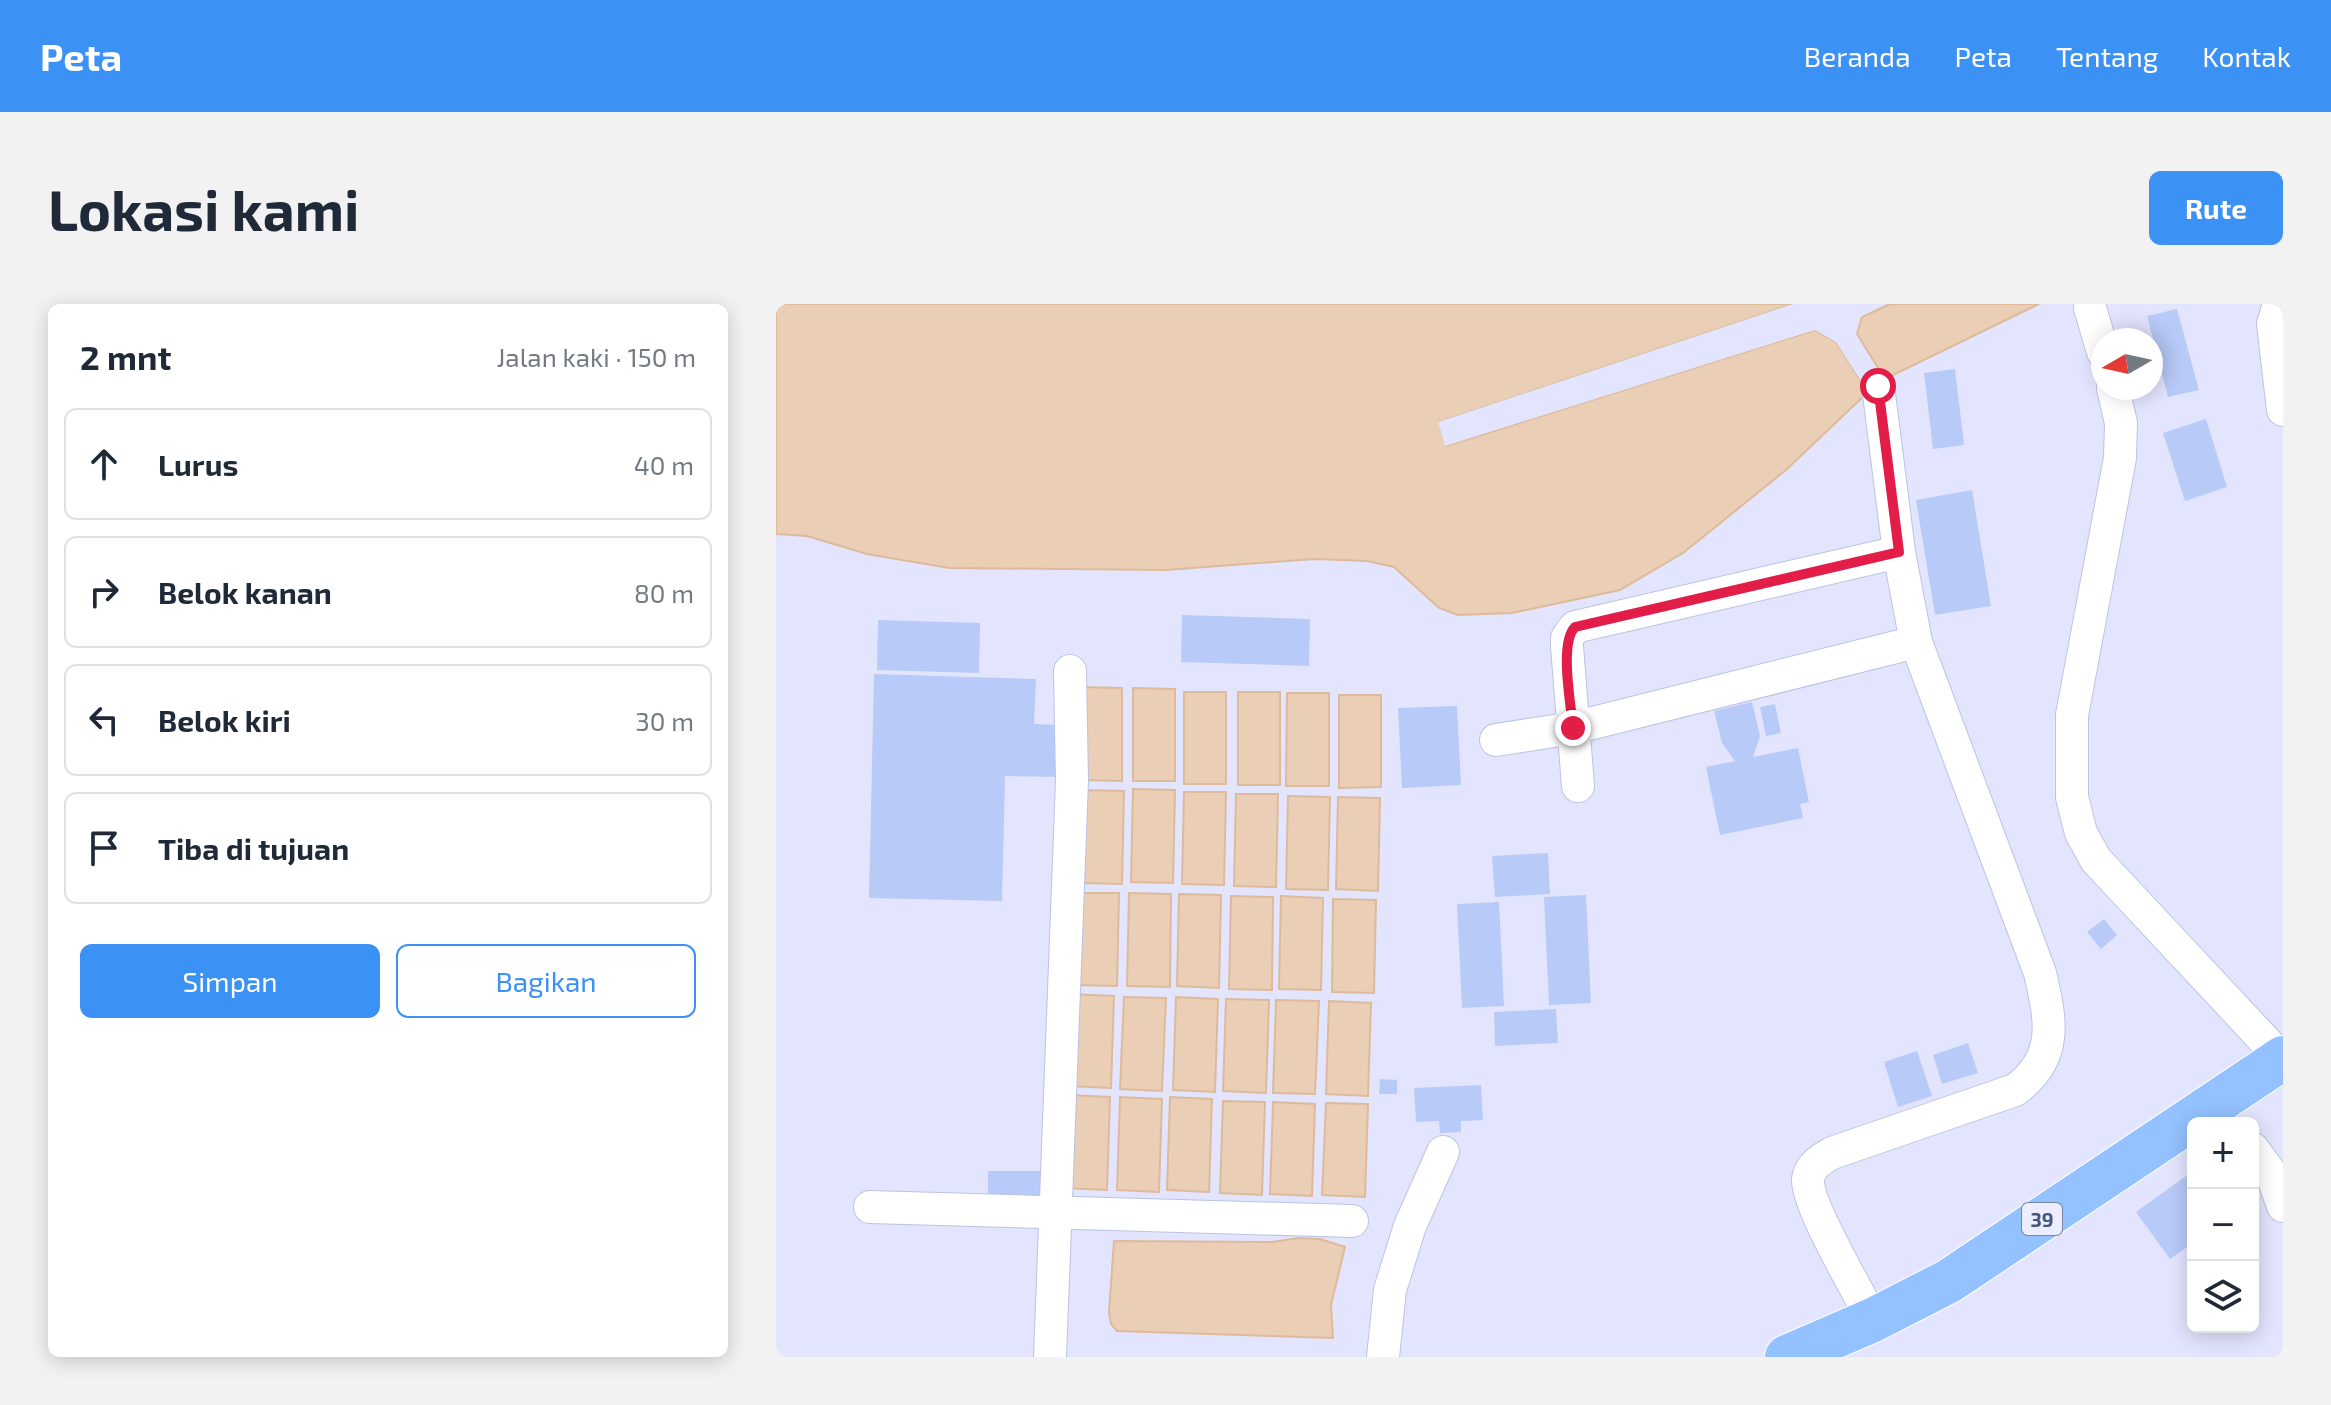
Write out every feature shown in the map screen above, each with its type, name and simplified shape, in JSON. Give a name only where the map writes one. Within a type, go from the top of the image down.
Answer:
[{"type":"highway","name":"39","points":[[1787,1357],[1873,1320],[1949,1281],[2225,1113],[2282,1059]]},
{"type":"lane","points":[[2279,304],[2273,324],[2283,410]]},
{"type":"lane","points":[[2090,308],[2096,328]]},
{"type":"lane","points":[[1873,1320],[1814,1206],[1808,1176],[1814,1164],[1832,1153],[2015,1090],[2034,1076],[2043,1060],[2048,1037],[2047,1004],[2040,973],[1916,642],[1899,552],[1878,386]]},
{"type":"lane","points":[[2116,400],[2121,423],[2120,458],[2072,715],[2072,797],[2081,833],[2096,860],[2282,1059]]},
{"type":"lane","points":[[1578,786],[1567,646],[1570,632],[1575,627],[1899,552]]},
{"type":"lane","points":[[1496,740],[1573,728],[1916,642]]},
{"type":"lane","points":[[1050,1357],[1072,781],[1070,671]]},
{"type":"lane","points":[[1383,1357],[1390,1290],[1410,1226],[1443,1152]]},
{"type":"lane","points":[[2259,1157],[2272,1175],[2283,1206]]},
{"type":"lane","points":[[870,1207],[1352,1221]]},
{"type":"shaded area","points":[[776,304],[1793,304],[1439,422],[1446,446],[1815,330],[1836,342],[1868,392],[1786,470],[1683,553],[1620,590],[1512,613],[1458,615],[1439,608],[1394,567],[1367,561],[1314,559],[1166,570],[949,568],[867,554],[807,536],[776,534]]},
{"type":"shaded area","points":[[1890,304],[2039,304],[1885,379],[1857,334],[1862,317]]},
{"type":"shaded area","points":[[1080,687],[1122,688],[1122,781],[1080,780]]},
{"type":"shaded area","points":[[1133,688],[1175,689],[1175,781],[1133,781]]},
{"type":"shaded area","points":[[1184,692],[1226,692],[1226,784],[1184,784]]},
{"type":"shaded area","points":[[1238,692],[1280,692],[1280,785],[1238,785]]},
{"type":"shaded area","points":[[1287,693],[1329,693],[1329,786],[1286,786]]},
{"type":"shaded area","points":[[1339,695],[1381,695],[1381,787],[1339,788]]},
{"type":"shaded area","points":[[1133,789],[1175,790],[1173,883],[1131,882]]},
{"type":"shaded area","points":[[1082,790],[1124,791],[1122,884],[1080,883]]},
{"type":"shaded area","points":[[1184,792],[1226,792],[1224,885],[1182,884]]},
{"type":"shaded area","points":[[1236,794],[1278,794],[1276,887],[1234,886]]},
{"type":"shaded area","points":[[1288,796],[1330,797],[1328,890],[1286,889]]},
{"type":"shaded area","points":[[1338,797],[1380,798],[1378,891],[1336,889]]},
{"type":"shaded area","points":[[1077,893],[1119,893],[1117,986],[1075,985]]},
{"type":"shaded area","points":[[1129,893],[1171,894],[1170,987],[1127,986]]},
{"type":"shaded area","points":[[1179,894],[1221,895],[1219,988],[1177,986]]},
{"type":"shaded area","points":[[1231,896],[1273,897],[1272,990],[1229,989]]},
{"type":"shaded area","points":[[1281,896],[1323,898],[1321,990],[1279,989]]},
{"type":"shaded area","points":[[1333,899],[1376,900],[1374,993],[1332,992]]},
{"type":"shaded area","points":[[1071,994],[1114,996],[1111,1088],[1068,1086]]},
{"type":"shaded area","points":[[1124,997],[1166,998],[1162,1091],[1120,1089]]},
{"type":"shaded area","points":[[1176,997],[1218,999],[1215,1092],[1173,1090]]},
{"type":"shaded area","points":[[1226,999],[1269,1000],[1266,1093],[1223,1091]]},
{"type":"shaded area","points":[[1276,1000],[1319,1001],[1315,1094],[1273,1093]]},
{"type":"shaded area","points":[[1329,1001],[1371,1003],[1368,1096],[1326,1094]]},
{"type":"shaded area","points":[[1068,1095],[1110,1097],[1107,1190],[1065,1188]]},
{"type":"shaded area","points":[[1120,1097],[1162,1099],[1159,1192],[1117,1190]]},
{"type":"shaded area","points":[[1170,1097],[1212,1099],[1209,1192],[1167,1190]]},
{"type":"shaded area","points":[[1223,1101],[1265,1102],[1262,1195],[1220,1193]]},
{"type":"shaded area","points":[[1273,1102],[1315,1104],[1312,1196],[1270,1194]]},
{"type":"shaded area","points":[[1326,1103],[1368,1104],[1365,1197],[1322,1195]]},
{"type":"shaded area","points":[[1320,1239],[1345,1247],[1331,1305],[1333,1338],[1117,1331],[1111,1324],[1109,1312],[1114,1241],[1272,1242]]},
{"type":"pier","points":[[1797,304],[1794,308],[1443,424],[1448,441],[1815,326],[1839,339],[1871,390],[1868,392],[1836,342],[1815,330],[1445,446],[1438,422]]},
{"type":"building","points":[[2177,309],[2199,390],[2168,397],[2163,378],[2163,328],[2150,328],[2147,316]]},
{"type":"building","points":[[1955,369],[1964,445],[1933,449],[1924,373]]},
{"type":"building","points":[[2206,419],[2227,487],[2185,501],[2163,433]]},
{"type":"building","points":[[1972,490],[1991,606],[1935,615],[1916,500]]},
{"type":"building","points":[[1182,615],[1310,619],[1309,666],[1181,662]]},
{"type":"building","points":[[878,620],[980,623],[979,673],[877,670]]},
{"type":"building","points":[[874,674],[1036,679],[1034,724],[1062,725],[1061,777],[1005,776],[1002,901],[869,898]]},
{"type":"building","points":[[1752,702],[1760,736],[1753,757],[1798,748],[1809,802],[1800,804],[1803,818],[1720,835],[1706,767],[1735,761],[1722,743],[1714,711]]},
{"type":"building","points":[[1775,704],[1781,733],[1766,736],[1760,707]]},
{"type":"building","points":[[1457,706],[1461,785],[1402,788],[1398,708]]},
{"type":"building","points":[[1548,853],[1550,894],[1495,897],[1492,856]]},
{"type":"building","points":[[1586,895],[1591,1003],[1549,1005],[1544,897]]},
{"type":"building","points":[[1499,902],[1504,1006],[1462,1008],[1457,904]]},
{"type":"building","points":[[2104,919],[2117,935],[2101,949],[2087,932]]},
{"type":"building","points":[[1556,1009],[1558,1043],[1495,1046],[1494,1012]]},
{"type":"building","points":[[1968,1043],[1978,1073],[1942,1084],[1933,1055]]},
{"type":"building","points":[[1917,1051],[1932,1096],[1898,1107],[1884,1062]]},
{"type":"building","points":[[1380,1079],[1397,1080],[1397,1094],[1379,1094]]},
{"type":"building","points":[[1481,1085],[1483,1120],[1461,1121],[1461,1132],[1440,1133],[1439,1121],[1416,1122],[1414,1088]]},
{"type":"building","points":[[988,1171],[1045,1171],[1045,1195],[988,1195]]},
{"type":"building","points":[[2187,1175],[2187,1247],[2170,1259],[2136,1212]]},
{"type":"route","points":[[1573,728],[1567,638],[1575,627],[1899,552],[1878,386]]}]
